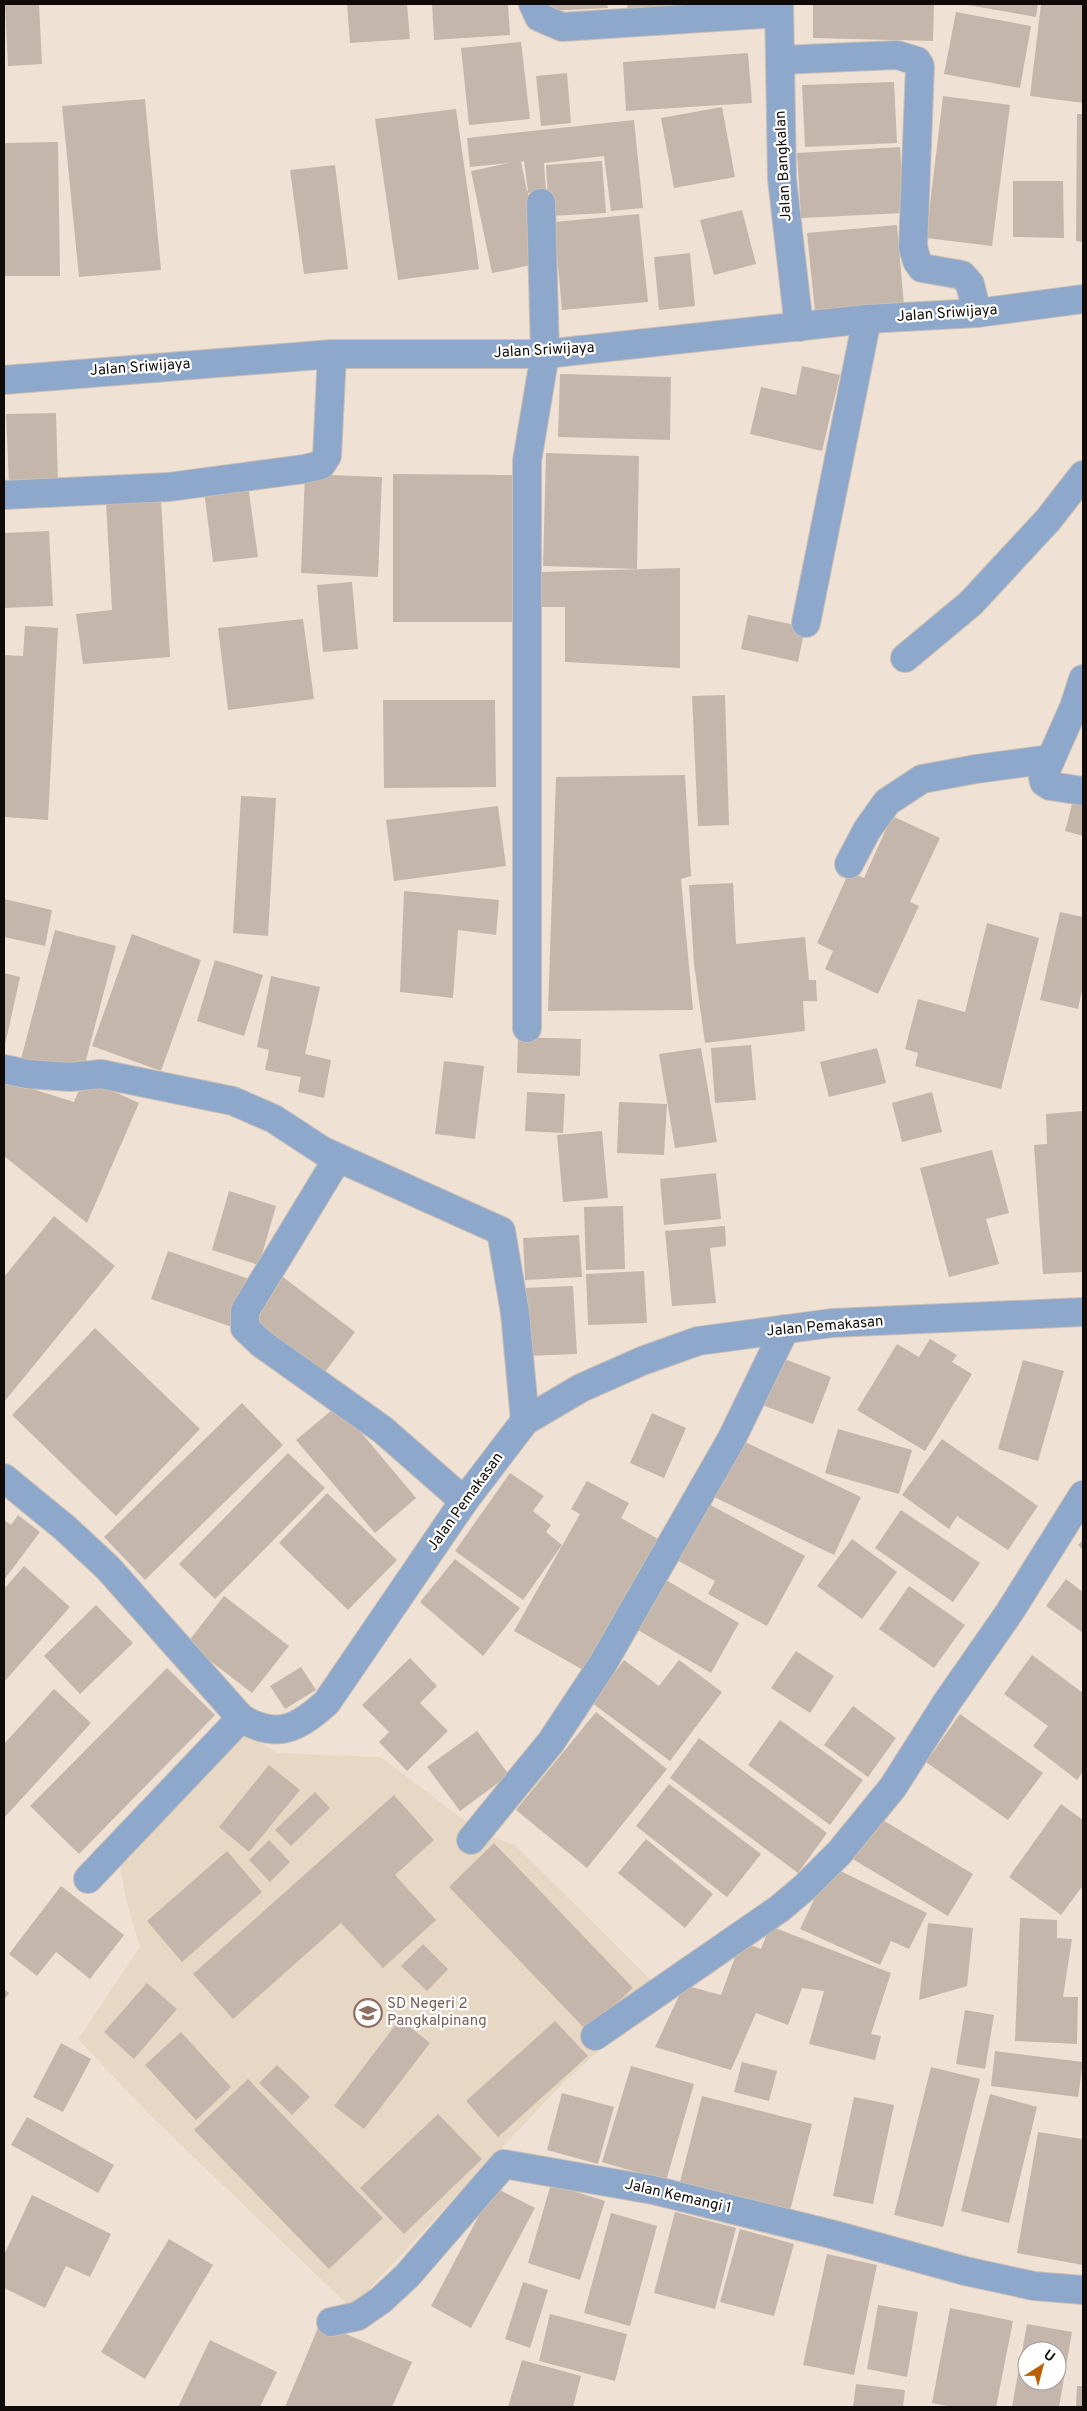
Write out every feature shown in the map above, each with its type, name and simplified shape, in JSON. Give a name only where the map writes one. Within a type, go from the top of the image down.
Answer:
[{"type":"street","points":[[533,4],[539,17],[562,27],[779,8]]},
{"type":"street","name":"Jalan Bangkalan","points":[[779,8],[782,179],[799,327]]},
{"type":"street","points":[[780,60],[897,55],[917,61],[920,66],[913,247],[917,261],[922,268],[962,275],[970,284],[977,314]]},
{"type":"street","points":[[527,1028],[527,461],[545,354],[541,204]]},
{"type":"street","name":"Jalan Sriwijaya","points":[[4,380],[332,354],[545,354],[867,319],[977,314],[1083,299]]},
{"type":"street","points":[[806,623],[867,319]]},
{"type":"street","points":[[4,495],[169,487],[304,469],[321,465],[327,456],[332,354]]},
{"type":"street","points":[[905,658],[971,603],[1048,520],[1083,475]]},
{"type":"street","points":[[1083,679],[1043,777],[1044,782],[1050,786],[1083,791]]},
{"type":"street","points":[[849,864],[867,830],[888,802],[922,779],[976,769],[1051,759]]},
{"type":"street","points":[[4,1069],[27,1074],[70,1077],[101,1074],[233,1101],[274,1118],[323,1152],[501,1231],[515,1313],[525,1421]]},
{"type":"street","points":[[338,1158],[246,1311],[245,1328],[262,1344],[383,1430],[464,1501]]},
{"type":"street","name":"Jalan Pemakasan","points":[[4,1478],[65,1528],[108,1568],[242,1718],[256,1726],[272,1730],[289,1728],[308,1720],[327,1702],[464,1501],[525,1421],[581,1388],[642,1361],[698,1341],[832,1323],[1083,1312]]},
{"type":"street","points":[[471,1840],[551,1742],[602,1665],[731,1440],[785,1329]]},
{"type":"street","points":[[595,2036],[779,1909],[804,1888],[840,1852],[893,1787],[947,1702],[1009,1614],[1083,1495]]},
{"type":"street","points":[[88,1879],[242,1718]]},
{"type":"street","name":"Jalan Kemangi 1","points":[[331,2322],[358,2316],[381,2300],[407,2276],[504,2164],[653,2190],[831,2234],[965,2271],[1034,2286],[1083,2290]]},
{"type":"shaded area","name":"SD Negeri 2 Pangkalpinang","points":[[223,1721],[278,1753],[381,1757],[481,1833],[515,1845],[663,1992],[562,2084],[351,2308],[149,2114],[78,2039],[140,1947],[126,1899],[114,1830]]},
{"type":"building","points":[[5,4],[39,4],[42,64],[8,66]]},
{"type":"building","points":[[347,4],[407,4],[410,39],[350,43]]},
{"type":"building","points":[[432,4],[508,4],[510,35],[434,40]]},
{"type":"building","points":[[547,4],[607,4],[608,8],[547,11]]},
{"type":"building","points":[[627,4],[720,4],[628,11]]},
{"type":"building","points":[[813,4],[934,4],[933,41],[813,38]]},
{"type":"building","points":[[962,4],[1038,4],[1036,17]]},
{"type":"building","points":[[1041,4],[1083,4],[1083,103],[1030,96]]},
{"type":"building","points":[[956,12],[1031,26],[1020,88],[944,74]]},
{"type":"building","points":[[521,42],[530,119],[469,125],[461,48]]},
{"type":"building","points":[[748,53],[752,103],[626,111],[623,62]]},
{"type":"building","points":[[567,73],[571,123],[541,126],[536,76]]},
{"type":"building","points":[[894,82],[897,143],[805,147],[802,85]]},
{"type":"building","points":[[943,96],[1010,105],[992,246],[926,238]]},
{"type":"building","points":[[145,99],[161,270],[79,277],[62,106]]},
{"type":"building","points":[[722,107],[735,177],[674,188],[661,118]]},
{"type":"building","points":[[456,109],[479,269],[398,280],[375,119]]},
{"type":"building","points":[[1077,114],[1083,114],[1083,242],[1076,241]]},
{"type":"building","points":[[634,120],[643,208],[611,211],[604,156],[544,163],[546,191],[528,193],[542,263],[492,273],[471,171],[509,163],[470,167],[467,138]],"holes":[[[524,161],[528,191],[521,162]]]},
{"type":"building","points":[[58,142],[60,276],[4,276],[4,143]]},
{"type":"building","points":[[900,147],[904,213],[801,218],[797,153]]},
{"type":"building","points":[[602,161],[606,213],[549,216],[546,165]]},
{"type":"building","points":[[335,165],[348,269],[304,274],[290,170]]},
{"type":"building","points":[[1013,181],[1063,181],[1064,238],[1013,237]]},
{"type":"building","points":[[742,210],[756,264],[714,275],[700,220]]},
{"type":"building","points":[[639,214],[648,302],[562,310],[554,222]]},
{"type":"building","points":[[897,225],[904,305],[815,312],[807,233]]},
{"type":"building","points":[[690,253],[695,306],[659,310],[654,257]]},
{"type":"building","points":[[802,366],[840,375],[822,451],[750,434],[761,387],[796,395]]},
{"type":"building","points":[[560,374],[671,377],[670,440],[558,437]]},
{"type":"building","points":[[56,413],[58,483],[9,485],[6,414]]},
{"type":"building","points":[[546,453],[639,456],[637,569],[543,566]]},
{"type":"building","points":[[305,474],[382,477],[378,577],[301,573]]},
{"type":"building","points":[[393,474],[518,475],[517,622],[393,622]]},
{"type":"building","points":[[248,486],[258,557],[213,562],[204,491]]},
{"type":"building","points":[[161,499],[170,657],[83,664],[76,614],[112,610],[106,502]]},
{"type":"building","points":[[49,531],[53,606],[4,608],[4,533]]},
{"type":"building","points":[[680,568],[680,668],[565,662],[565,607],[540,607],[540,572]]},
{"type":"building","points":[[352,582],[358,649],[323,652],[317,585]]},
{"type":"building","points":[[748,615],[805,627],[798,662],[741,649]]},
{"type":"building","points":[[303,619],[314,699],[228,710],[218,628]]},
{"type":"building","points":[[25,626],[58,628],[48,820],[4,817],[4,655],[23,656]]},
{"type":"building","points":[[725,695],[729,825],[698,826],[692,696]]},
{"type":"building","points":[[383,700],[495,700],[496,787],[384,788]]},
{"type":"building","points":[[685,775],[691,876],[681,879],[693,1010],[548,1011],[556,777]]},
{"type":"building","points":[[1075,793],[1083,795],[1083,836],[1065,831]]},
{"type":"building","points":[[241,796],[276,798],[268,936],[233,933]]},
{"type":"building","points":[[498,806],[506,866],[394,881],[386,820]]},
{"type":"building","points":[[892,816],[940,838],[910,902],[919,906],[878,994],[825,969],[833,951],[817,943],[849,872],[864,878]]},
{"type":"building","points":[[733,883],[736,944],[805,937],[809,980],[816,980],[817,1001],[803,1001],[805,1031],[705,1043],[694,964],[689,885]]},
{"type":"building","points":[[404,891],[499,900],[496,935],[458,930],[453,998],[400,992]]},
{"type":"building","points":[[4,899],[52,910],[45,946],[4,937]]},
{"type":"building","points":[[1060,912],[1083,917],[1083,986],[1078,1009],[1040,1000]]},
{"type":"building","points":[[987,923],[1039,938],[1001,1089],[915,1066],[918,1053],[905,1049],[918,999],[965,1012]]},
{"type":"building","points":[[55,930],[116,946],[82,1075],[21,1059]]},
{"type":"building","points":[[132,934],[201,960],[161,1071],[92,1046]]},
{"type":"building","points":[[215,960],[263,975],[244,1036],[197,1021]]},
{"type":"building","points":[[4,973],[20,977],[5,1045],[4,1045]]},
{"type":"building","points":[[271,976],[320,987],[305,1054],[331,1060],[324,1098],[298,1092],[301,1077],[265,1070],[269,1050],[257,1047]]},
{"type":"building","points":[[518,1037],[581,1039],[580,1076],[517,1073]]},
{"type":"building","points":[[751,1045],[756,1100],[715,1103],[711,1048]]},
{"type":"building","points":[[701,1048],[717,1142],[675,1148],[659,1054]]},
{"type":"building","points":[[877,1048],[886,1083],[829,1097],[820,1062]]},
{"type":"building","points":[[444,1061],[484,1066],[475,1139],[435,1134]]},
{"type":"building","points":[[84,1078],[139,1103],[87,1223],[4,1156],[4,1080],[74,1102]]},
{"type":"building","points":[[527,1092],[565,1094],[563,1133],[525,1131]]},
{"type":"building","points":[[932,1092],[942,1132],[902,1142],[892,1103]]},
{"type":"building","points":[[619,1102],[667,1104],[664,1155],[617,1153]]},
{"type":"building","points":[[1083,1111],[1083,1272],[1043,1274],[1034,1145],[1047,1144],[1046,1114]]},
{"type":"building","points":[[602,1131],[608,1198],[563,1202],[557,1135]]},
{"type":"building","points":[[992,1150],[1009,1213],[986,1219],[999,1264],[949,1277],[920,1168]]},
{"type":"building","points":[[716,1173],[721,1219],[664,1225],[660,1179]]},
{"type":"building","points":[[229,1191],[276,1206],[259,1265],[212,1250]]},
{"type":"building","points":[[623,1206],[625,1269],[586,1270],[584,1207]]},
{"type":"building","points":[[54,1216],[115,1266],[4,1402],[4,1277]]},
{"type":"building","points":[[725,1226],[726,1246],[710,1248],[716,1303],[672,1306],[665,1231]]},
{"type":"building","points":[[579,1235],[582,1277],[525,1280],[523,1238]]},
{"type":"building","points":[[168,1251],[249,1279],[232,1327],[151,1299]]},
{"type":"building","points":[[644,1271],[647,1323],[588,1325],[586,1274]]},
{"type":"building","points":[[279,1274],[355,1332],[322,1376],[246,1317]]},
{"type":"building","points":[[573,1286],[577,1354],[526,1356],[523,1288]]},
{"type":"building","points":[[95,1328],[200,1429],[116,1516],[12,1415]]},
{"type":"building","points":[[930,1339],[957,1355],[952,1362],[972,1374],[925,1451],[857,1410],[897,1344],[919,1357]]},
{"type":"building","points":[[777,1356],[831,1377],[813,1424],[759,1404]]},
{"type":"building","points":[[1023,1360],[1064,1371],[1038,1461],[998,1449]]},
{"type":"building","points":[[242,1403],[283,1445],[145,1580],[104,1537]]},
{"type":"building","points":[[338,1405],[416,1498],[375,1533],[296,1440]]},
{"type":"building","points":[[652,1413],[686,1428],[664,1478],[630,1463]]},
{"type":"building","points":[[838,1429],[912,1450],[899,1494],[825,1473]]},
{"type":"building","points":[[739,1439],[861,1497],[834,1555],[712,1496]]},
{"type":"building","points":[[942,1439],[1038,1506],[1008,1550],[957,1516],[949,1529],[902,1495]]},
{"type":"building","points":[[288,1453],[325,1488],[215,1599],[179,1564]]},
{"type":"building","points":[[510,1473],[544,1496],[533,1511],[551,1525],[546,1532],[562,1545],[523,1600],[455,1551]]},
{"type":"building","points":[[587,1481],[629,1503],[621,1518],[660,1540],[585,1671],[514,1631],[580,1514],[571,1509]]},
{"type":"building","points":[[327,1493],[397,1560],[348,1610],[279,1543]]},
{"type":"building","points":[[705,1502],[805,1556],[767,1626],[708,1594],[715,1581],[675,1559]]},
{"type":"building","points":[[901,1510],[980,1563],[953,1602],[875,1548]]},
{"type":"building","points":[[18,1515],[40,1532],[4,1580],[4,1520],[11,1525]]},
{"type":"building","points":[[852,1539],[897,1572],[862,1619],[817,1586]]},
{"type":"building","points":[[1083,1540],[1083,1550],[1078,1545]]},
{"type":"building","points":[[455,1559],[520,1608],[483,1656],[420,1602]]},
{"type":"building","points":[[24,1566],[70,1607],[4,1682],[4,1589]]},
{"type":"building","points":[[1066,1579],[1083,1592],[1083,1633],[1046,1606]]},
{"type":"building","points":[[666,1580],[739,1623],[711,1673],[638,1630]]},
{"type":"building","points":[[909,1586],[965,1625],[934,1668],[879,1629]]},
{"type":"building","points":[[224,1596],[289,1646],[252,1693],[187,1643]]},
{"type":"building","points":[[96,1605],[133,1643],[80,1694],[44,1656]]},
{"type":"building","points":[[796,1651],[834,1676],[810,1713],[771,1688]]},
{"type":"building","points":[[1032,1655],[1083,1693],[1083,1772],[1077,1780],[1033,1746],[1048,1726],[1004,1694]]},
{"type":"building","points":[[410,1658],[437,1686],[420,1703],[448,1731],[407,1771],[379,1742],[389,1732],[362,1705]]},
{"type":"building","points":[[624,1660],[659,1686],[679,1660],[722,1692],[670,1761],[592,1703]]},
{"type":"building","points":[[301,1667],[316,1690],[285,1709],[270,1686]]},
{"type":"building","points":[[167,1668],[215,1715],[79,1854],[30,1806]]},
{"type":"building","points":[[54,1689],[91,1723],[4,1818],[4,1744]]},
{"type":"building","points":[[853,1706],[896,1738],[868,1777],[824,1745]]},
{"type":"building","points":[[596,1712],[667,1769],[587,1868],[516,1810]]},
{"type":"building","points":[[960,1714],[1043,1773],[1008,1820],[926,1762]]},
{"type":"building","points":[[780,1720],[863,1780],[830,1825],[748,1765]]},
{"type":"building","points":[[477,1731],[509,1775],[460,1811],[427,1767]]},
{"type":"building","points":[[699,1738],[827,1833],[798,1873],[670,1778]]},
{"type":"building","points":[[269,1765],[300,1790],[249,1852],[219,1827]]},
{"type":"building","points":[[669,1784],[761,1854],[727,1897],[636,1826]]},
{"type":"building","points":[[315,1792],[330,1808],[291,1846],[275,1830]]},
{"type":"building","points":[[394,1795],[434,1840],[395,1875],[436,1920],[383,1968],[341,1923],[233,2019],[193,1974]]},
{"type":"building","points":[[1061,1804],[1083,1820],[1083,1889],[1081,1888],[1061,1915],[1009,1877]]},
{"type":"building","points":[[876,1816],[973,1874],[948,1916],[851,1858]]},
{"type":"building","points":[[646,1839],[713,1894],[685,1928],[618,1873]]},
{"type":"building","points":[[269,1840],[290,1862],[270,1882],[249,1860]]},
{"type":"building","points":[[494,1843],[633,1988],[587,2031],[449,1887]]},
{"type":"building","points":[[227,1851],[262,1892],[182,1962],[147,1921]]},
{"type":"building","points":[[830,1866],[927,1913],[909,1949],[891,1941],[880,1965],[800,1929]]},
{"type":"building","points":[[61,1886],[124,1935],[90,1979],[56,1952],[37,1976],[9,1954]]},
{"type":"building","points":[[1020,1918],[1057,1920],[1057,1938],[1072,1939],[1063,1997],[1078,1997],[1077,2044],[1015,2041]]},
{"type":"building","points":[[928,1923],[973,1928],[967,1986],[919,2000]]},
{"type":"building","points":[[770,1926],[891,1973],[871,2034],[881,2036],[875,2060],[809,2044],[824,1991],[802,1988],[788,2025],[756,2013],[731,2070],[655,2047],[684,1985],[721,1995],[741,1941],[761,1949]]},
{"type":"building","points":[[423,1944],[448,1969],[427,1991],[401,1966]]},
{"type":"building","points":[[147,1983],[177,2009],[134,2059],[104,2032]]},
{"type":"building","points":[[4,1989],[9,1993],[4,2000]]},
{"type":"building","points":[[965,2010],[994,2015],[985,2069],[956,2064]]},
{"type":"building","points":[[400,2019],[430,2043],[364,2129],[334,2106]]},
{"type":"building","points":[[555,2021],[588,2056],[498,2137],[466,2101]]},
{"type":"building","points":[[181,2032],[231,2087],[196,2120],[145,2065]]},
{"type":"building","points":[[61,2043],[91,2059],[63,2112],[33,2097]]},
{"type":"building","points":[[995,2051],[1083,2062],[1078,2097],[991,2086]]},
{"type":"building","points":[[742,2062],[777,2071],[769,2101],[734,2092]]},
{"type":"building","points":[[277,2065],[310,2097],[292,2115],[259,2083]]},
{"type":"building","points":[[631,2066],[694,2084],[666,2181],[602,2162]]},
{"type":"building","points":[[931,2067],[980,2079],[943,2227],[894,2215]]},
{"type":"building","points":[[248,2079],[383,2218],[329,2269],[194,2130]]},
{"type":"building","points":[[562,2093],[614,2107],[598,2164],[547,2150]]},
{"type":"building","points":[[990,2094],[1037,2107],[1009,2223],[961,2211]]},
{"type":"building","points":[[702,2096],[812,2124],[790,2211],[680,2182]]},
{"type":"building","points":[[854,2097],[894,2105],[873,2204],[833,2196]]},
{"type":"building","points":[[438,2114],[482,2159],[404,2234],[360,2188]]},
{"type":"building","points":[[27,2117],[114,2165],[98,2193],[11,2145]]},
{"type":"building","points":[[1038,2132],[1083,2139],[1083,2265],[1017,2253]]},
{"type":"building","points":[[551,2184],[605,2201],[580,2280],[528,2263]]},
{"type":"building","points":[[494,2187],[535,2208],[471,2328],[431,2306]]},
{"type":"building","points":[[32,2195],[111,2234],[90,2277],[66,2266],[45,2308],[4,2288],[4,2255]]},
{"type":"building","points":[[675,2212],[736,2228],[715,2309],[654,2293]]},
{"type":"building","points":[[611,2213],[657,2226],[630,2326],[584,2313]]},
{"type":"building","points":[[740,2229],[794,2244],[774,2316],[720,2302]]},
{"type":"building","points":[[169,2239],[213,2265],[145,2379],[101,2352]]},
{"type":"building","points":[[827,2254],[877,2265],[854,2375],[803,2365]]},
{"type":"building","points":[[523,2282],[548,2290],[530,2348],[505,2339]]},
{"type":"building","points":[[878,2305],[918,2312],[907,2377],[867,2369]]},
{"type":"building","points":[[950,2308],[1013,2321],[996,2407],[952,2407],[932,2403]]},
{"type":"building","points":[[550,2314],[627,2334],[615,2381],[539,2361]]},
{"type":"building","points":[[320,2323],[412,2362],[392,2407],[285,2407]]},
{"type":"building","points":[[1027,2324],[1072,2332],[1067,2361],[1067,2341],[1024,2341]]},
{"type":"building","points":[[210,2340],[277,2372],[260,2407],[178,2407]]},
{"type":"building","points":[[522,2360],[581,2376],[573,2407],[508,2407]]},
{"type":"building","points":[[1017,2379],[1017,2391],[1062,2391],[1059,2407],[1012,2407]]},
{"type":"building","points":[[856,2384],[905,2390],[903,2407],[853,2407]]},
{"type":"building","points":[[1077,2386],[1083,2386],[1083,2407],[1076,2407]]},
{"type":"place","name":"SD Negeri 2 Pangkalpinang","points":[[368,2013]]}]
